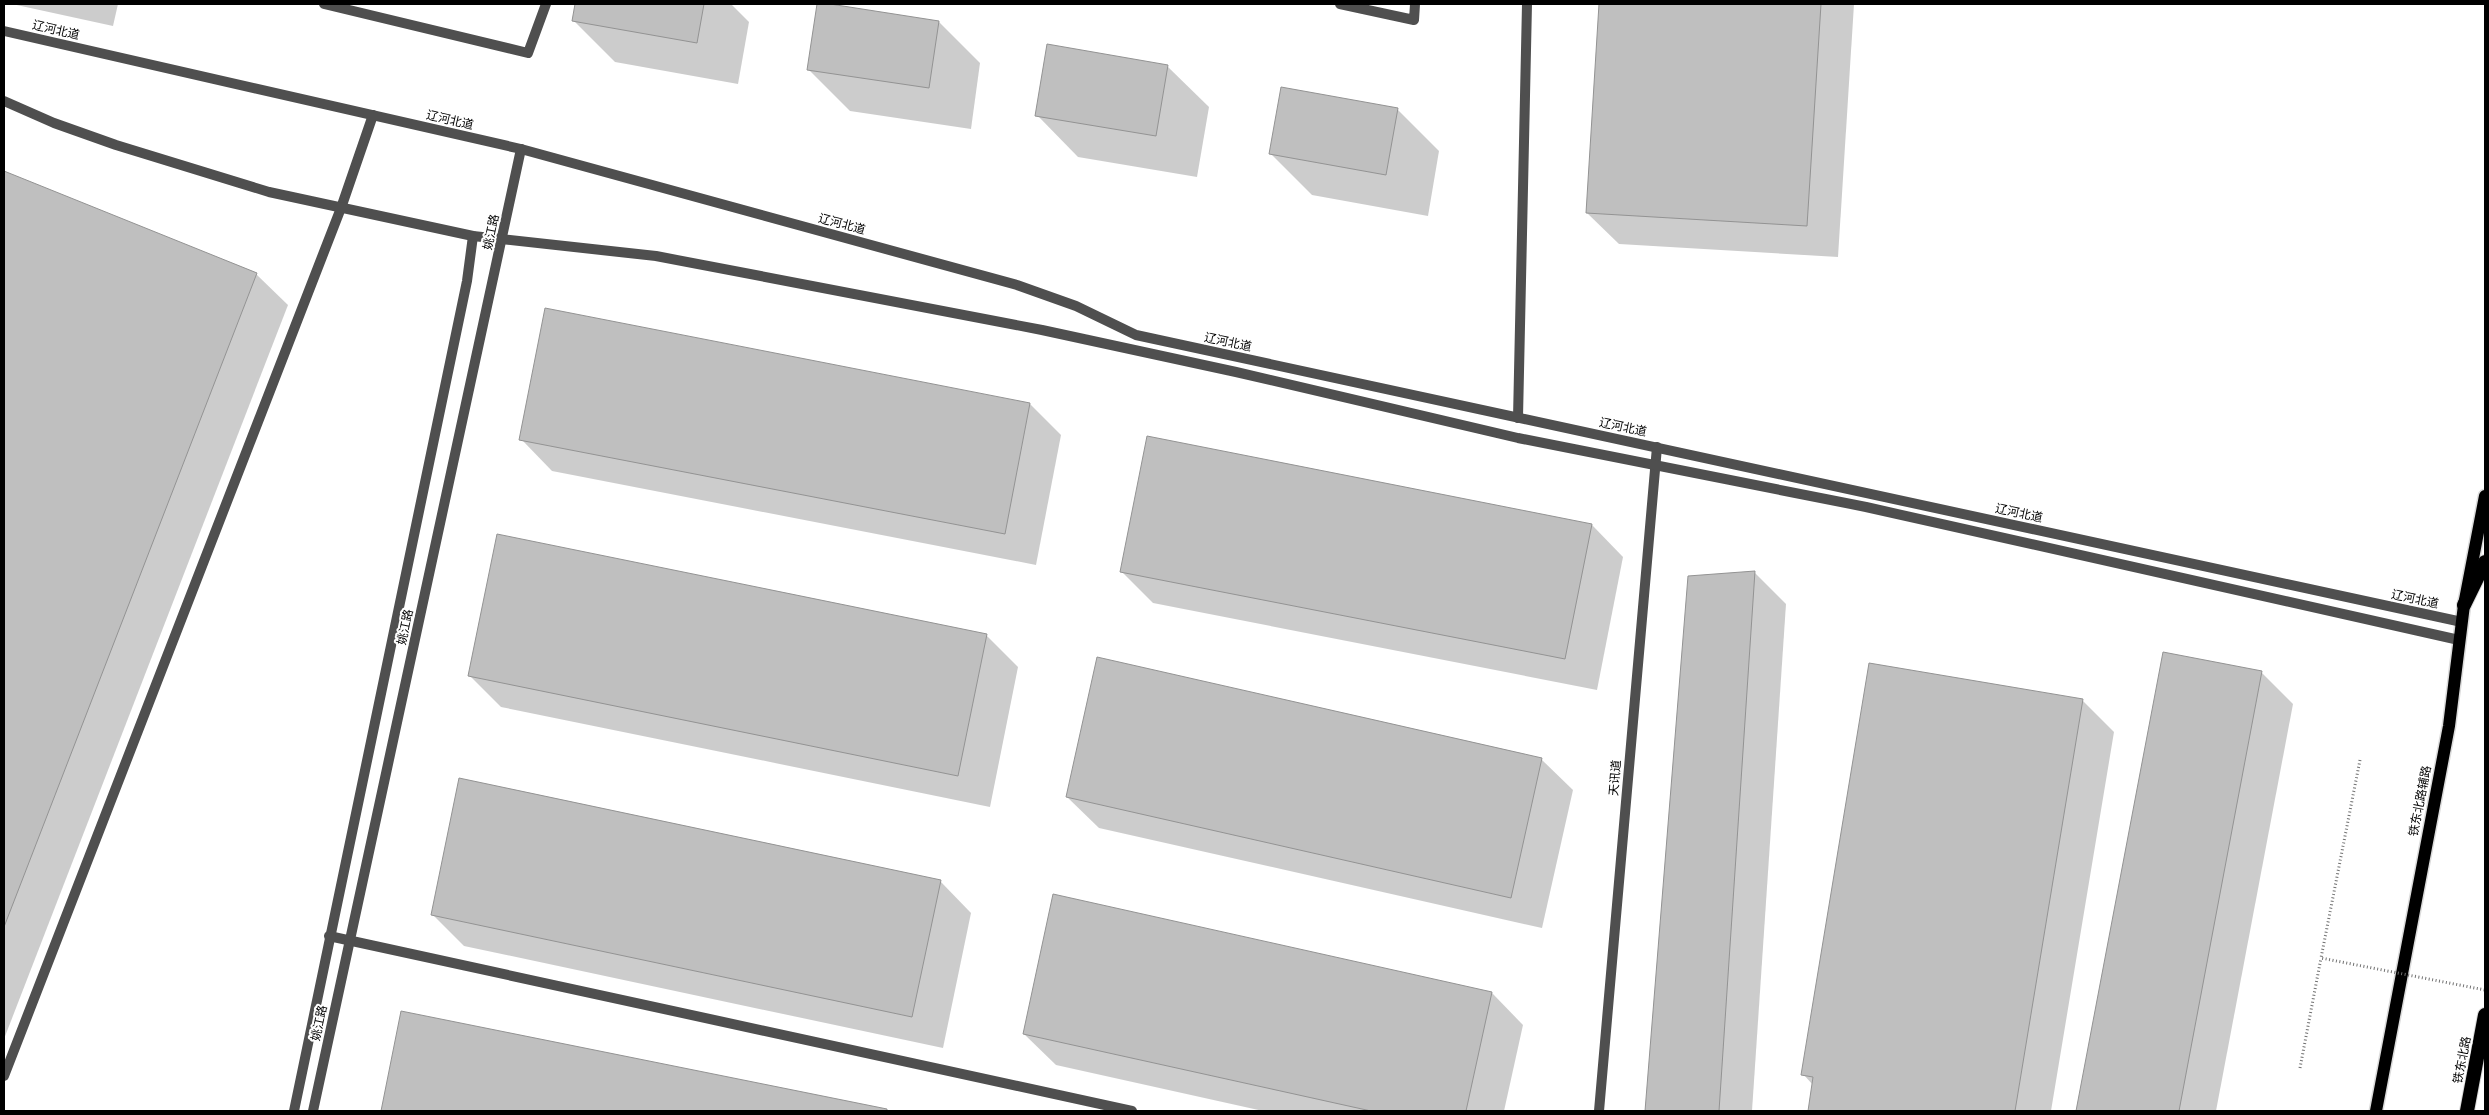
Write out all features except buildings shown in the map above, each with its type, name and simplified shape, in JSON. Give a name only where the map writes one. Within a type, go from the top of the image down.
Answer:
[{"type":"highway","points":[[2464,604],[2485,562]]},
{"type":"highway","name":"铁东北路","points":[[2467,1111],[2485,1015]]},
{"type":"main road","name":"铁东北路辅路","points":[[2376,1111],[2449,726],[2464,604],[2485,496]]},
{"type":"street","points":[[324,4],[528,53],[546,4]]},
{"type":"street","points":[[1340,4],[1414,20],[1415,4]]},
{"type":"street","points":[[1518,418],[1528,4]]},
{"type":"street","name":"辽河北道","points":[[4,31],[521,149],[1017,285],[1076,306],[1136,335],[2462,622]]},
{"type":"street","points":[[4,101],[54,123],[116,145],[269,192],[341,208],[473,236],[656,256],[1042,330],[1236,372],[1518,438],[1866,507],[2459,640]]},
{"type":"street","points":[[4,1076],[341,208],[373,115]]},
{"type":"street","name":"姚江路","points":[[314,1111],[521,149]]},
{"type":"street","name":"姚江路","points":[[294,1111],[465,291],[473,236]]},
{"type":"street","name":"天讯道","points":[[1599,1111],[1657,447]]},
{"type":"street","points":[[329,936],[349,942],[1132,1111]]},
{"type":"path","points":[[2300,1068],[2360,760]]},
{"type":"path","points":[[2321,958],[2485,990]]}]
